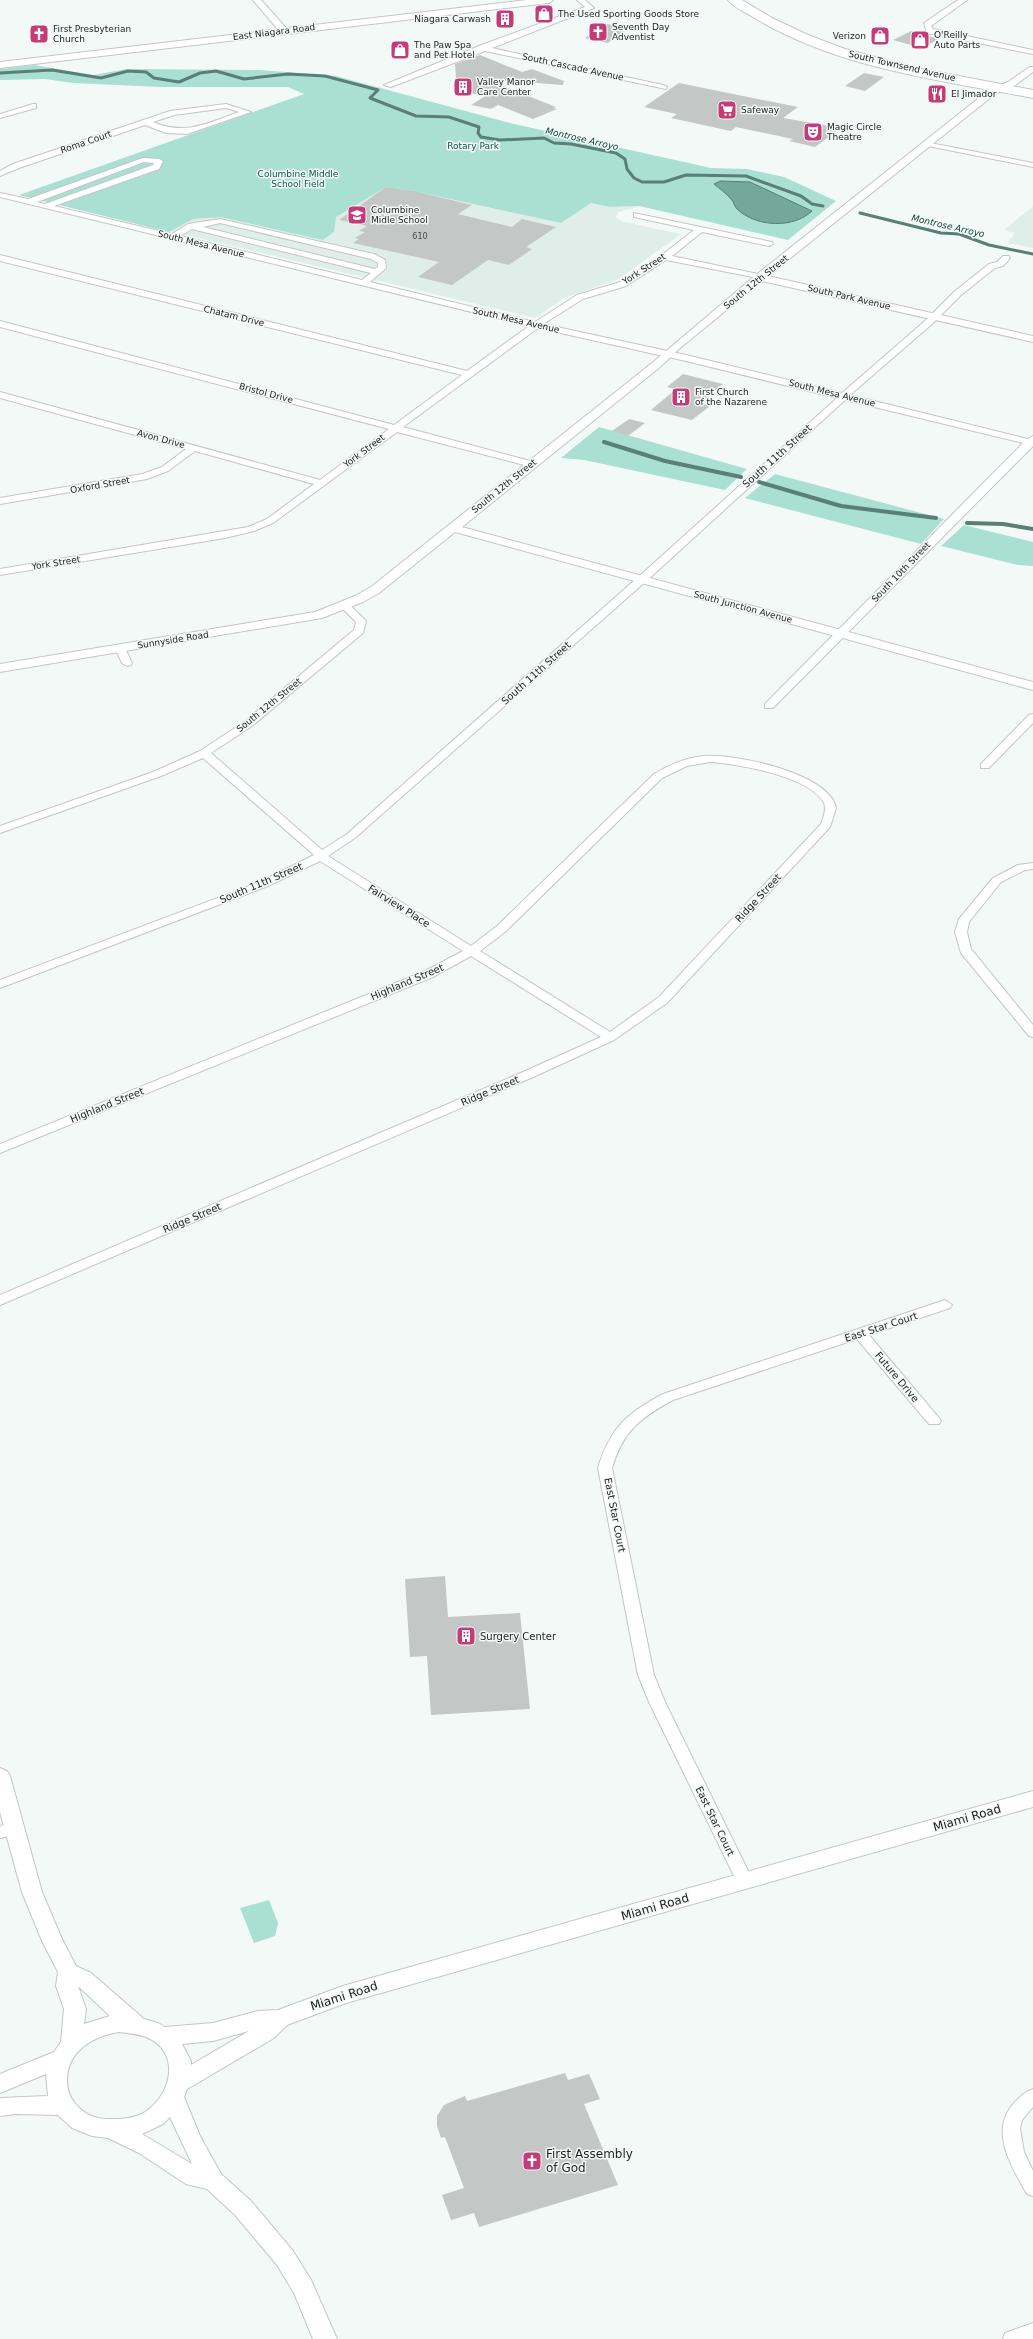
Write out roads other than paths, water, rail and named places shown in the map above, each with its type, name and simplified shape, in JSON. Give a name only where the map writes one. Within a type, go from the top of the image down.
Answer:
[{"type":"highway","name":"South Townsend Avenue","points":[[734,0],[788,31],[831,48],[906,69],[1006,86],[1033,88]]},
{"type":"highway","name":"South Townsend Avenue","points":[[752,0],[794,24],[852,47],[1033,94]]},
{"type":"street","points":[[257,0],[284,31]]},
{"type":"street","name":"East Niagara Road","points":[[0,65],[549,0]]},
{"type":"street","points":[[388,85],[590,8],[581,0]]},
{"type":"street","points":[[949,0],[961,1]]},
{"type":"street","points":[[961,1],[927,25],[930,31],[1033,52]]},
{"type":"street","name":"South Cascade Avenue","points":[[482,48],[663,87]]},
{"type":"street","points":[[1006,86],[1033,69]]},
{"type":"street","name":"South 12th Street","points":[[0,830],[157,774],[204,754],[248,724],[359,631],[361,621],[345,606],[375,590],[760,277],[992,92],[1006,86]]},
{"type":"street","points":[[0,116],[32,106]]},
{"type":"street","name":"Roma Court","points":[[0,174],[16,166],[145,122],[173,113],[226,106],[247,112],[187,132],[166,131],[145,122]]},
{"type":"street","points":[[928,144],[1033,165]]},
{"type":"street","points":[[29,202],[143,160],[159,161],[156,167],[46,206]]},
{"type":"street","name":"South Mesa Avenue","points":[[0,195],[536,325],[667,354],[1032,441]]},
{"type":"street","points":[[637,215],[769,244]]},
{"type":"street","points":[[173,237],[191,226],[220,221],[374,257],[382,262],[382,268],[364,283]]},
{"type":"street","points":[[191,226],[377,272]]},
{"type":"street","name":"York Street","points":[[0,572],[225,535],[251,529],[270,521],[467,374],[536,325],[580,297],[623,284],[665,256],[700,229]]},
{"type":"street","name":"South Park Avenue","points":[[665,256],[1033,340]]},
{"type":"street","name":"Chatam Drive","points":[[0,258],[467,374]]},
{"type":"street","name":"South 11th Street","points":[[0,984],[264,884],[321,855],[351,836],[641,580],[958,294],[992,266],[1000,264],[1006,258]]},
{"type":"street","name":"Bristol Drive","points":[[0,324],[531,464]]},
{"type":"street","name":"Avon Drive","points":[[0,395],[322,483]]},
{"type":"street","points":[[0,406],[12,398]]},
{"type":"street","name":"South 10th Street","points":[[769,706],[1032,441]]},
{"type":"street","name":"Oxford Street","points":[[0,501],[144,477],[165,469],[193,448]]},
{"type":"street","name":"South Junction Avenue","points":[[453,528],[1033,686]]},
{"type":"street","name":"Sunnyside Road","points":[[0,668],[294,620],[345,606]]},
{"type":"street","points":[[120,648],[127,663]]},
{"type":"street","points":[[985,766],[1000,753],[1033,716]]},
{"type":"street","name":"Fairview Place","points":[[204,754],[321,855],[411,914],[473,950],[610,1037]]},
{"type":"street","name":"Highland Street","points":[[0,1149],[429,974],[473,950],[501,929],[658,776],[674,766],[711,759],[732,761],[765,769]]},
{"type":"street","name":"Ridge Street","points":[[0,1300],[527,1075],[610,1037],[663,1000],[826,825],[830,816],[830,803],[819,789],[765,769]]},
{"type":"street","points":[[1033,866],[1022,867],[997,880],[963,921],[960,932],[965,950],[1033,1033]]},
{"type":"street","name":"East Star Court","points":[[745,1881],[657,1702],[646,1675],[605,1468],[610,1448],[622,1428],[642,1410],[668,1397],[945,1305]]},
{"type":"street","name":"Future Drive","points":[[860,1334],[934,1421]]},
{"type":"street","points":[[0,1776],[8,1830],[42,1920],[69,1972],[67,1986],[74,2009],[66,2051],[56,2074],[56,2090],[62,2106],[75,2119],[92,2127],[112,2130],[147,2146],[194,2177],[213,2181]]},
{"type":"street","name":"Miami Road","points":[[165,2036],[213,2032],[258,2020],[279,2019],[343,1995],[1033,1799]]},
{"type":"street","points":[[69,1972],[84,1979],[108,2002],[136,2024]]},
{"type":"street","name":"Miami Road","points":[[177,2090],[266,2032],[279,2019]]},
{"type":"street","points":[[0,2084],[66,2051],[85,2034],[101,2027],[119,2023],[136,2024],[152,2028],[165,2036],[178,2054],[182,2065],[177,2090],[159,2114],[141,2125],[112,2130]]},
{"type":"street","points":[[177,2090],[190,2139],[213,2181],[243,2208],[285,2258],[303,2287],[325,2339]]},
{"type":"street","points":[[1033,2097],[1022,2104],[1012,2117],[1010,2134],[1013,2151],[1033,2188]]},
{"type":"street","points":[[0,2107],[16,2105],[62,2106]]},
{"type":"street","points":[[1012,2339],[1033,2332]]},
{"type":"waterway","name":"Montrose Arroyo","points":[[0,73],[52,70],[101,78],[128,71],[146,72],[154,78],[179,82],[200,73],[216,71],[244,79],[288,74],[325,76],[378,90],[370,98],[416,116],[449,117],[479,127],[478,133],[481,137],[500,140],[544,138],[554,143],[571,144],[616,153],[625,159],[627,169],[634,178],[642,182],[664,182],[686,175],[746,176],[801,196],[812,204],[823,206]]},
{"type":"waterway","name":"Montrose Arroyo","points":[[860,213],[941,233],[959,234],[989,245],[1033,254]]},
{"type":"waterway","points":[[604,442],[665,461],[741,477]]},
{"type":"waterway","points":[[759,482],[841,506],[936,518]]},
{"type":"waterway","points":[[967,523],[1003,524],[1033,529]]},
{"type":"place","name":"The Used Sporting Goods Store","points":[[544,14]]},
{"type":"place","name":"Niagara Carwash","points":[[505,19]]},
{"type":"place","name":"Seventh Day Adventist","points":[[598,32]]},
{"type":"place","name":"First Presbyterian Church","points":[[39,34]]},
{"type":"place","name":"Verizon","points":[[880,36]]},
{"type":"place","name":"O'Reilly Auto Parts","points":[[920,40]]},
{"type":"place","name":"The Paw Spa and Pet Hotel","points":[[400,50]]},
{"type":"place","name":"Valley Manor Care Center","points":[[463,87]]},
{"type":"place","name":"El Jimador","points":[[937,94]]},
{"type":"place","name":"Safeway","points":[[727,110]]},
{"type":"place","name":"Magic Circle Theatre","points":[[813,132]]},
{"type":"place","name":"Columbine Midle School","points":[[357,215]]},
{"type":"place","name":"First Church of the Nazarene","points":[[681,397]]},
{"type":"place","name":"Surgery Center","points":[[466,1636]]},
{"type":"place","name":"First Assembly of God","points":[[532,2161]]},
{"type":"park label","name":"Rotary Park","points":[[473,146]]},
{"type":"park label","name":"Columbine Middle School Field","points":[[298,180]]}]
